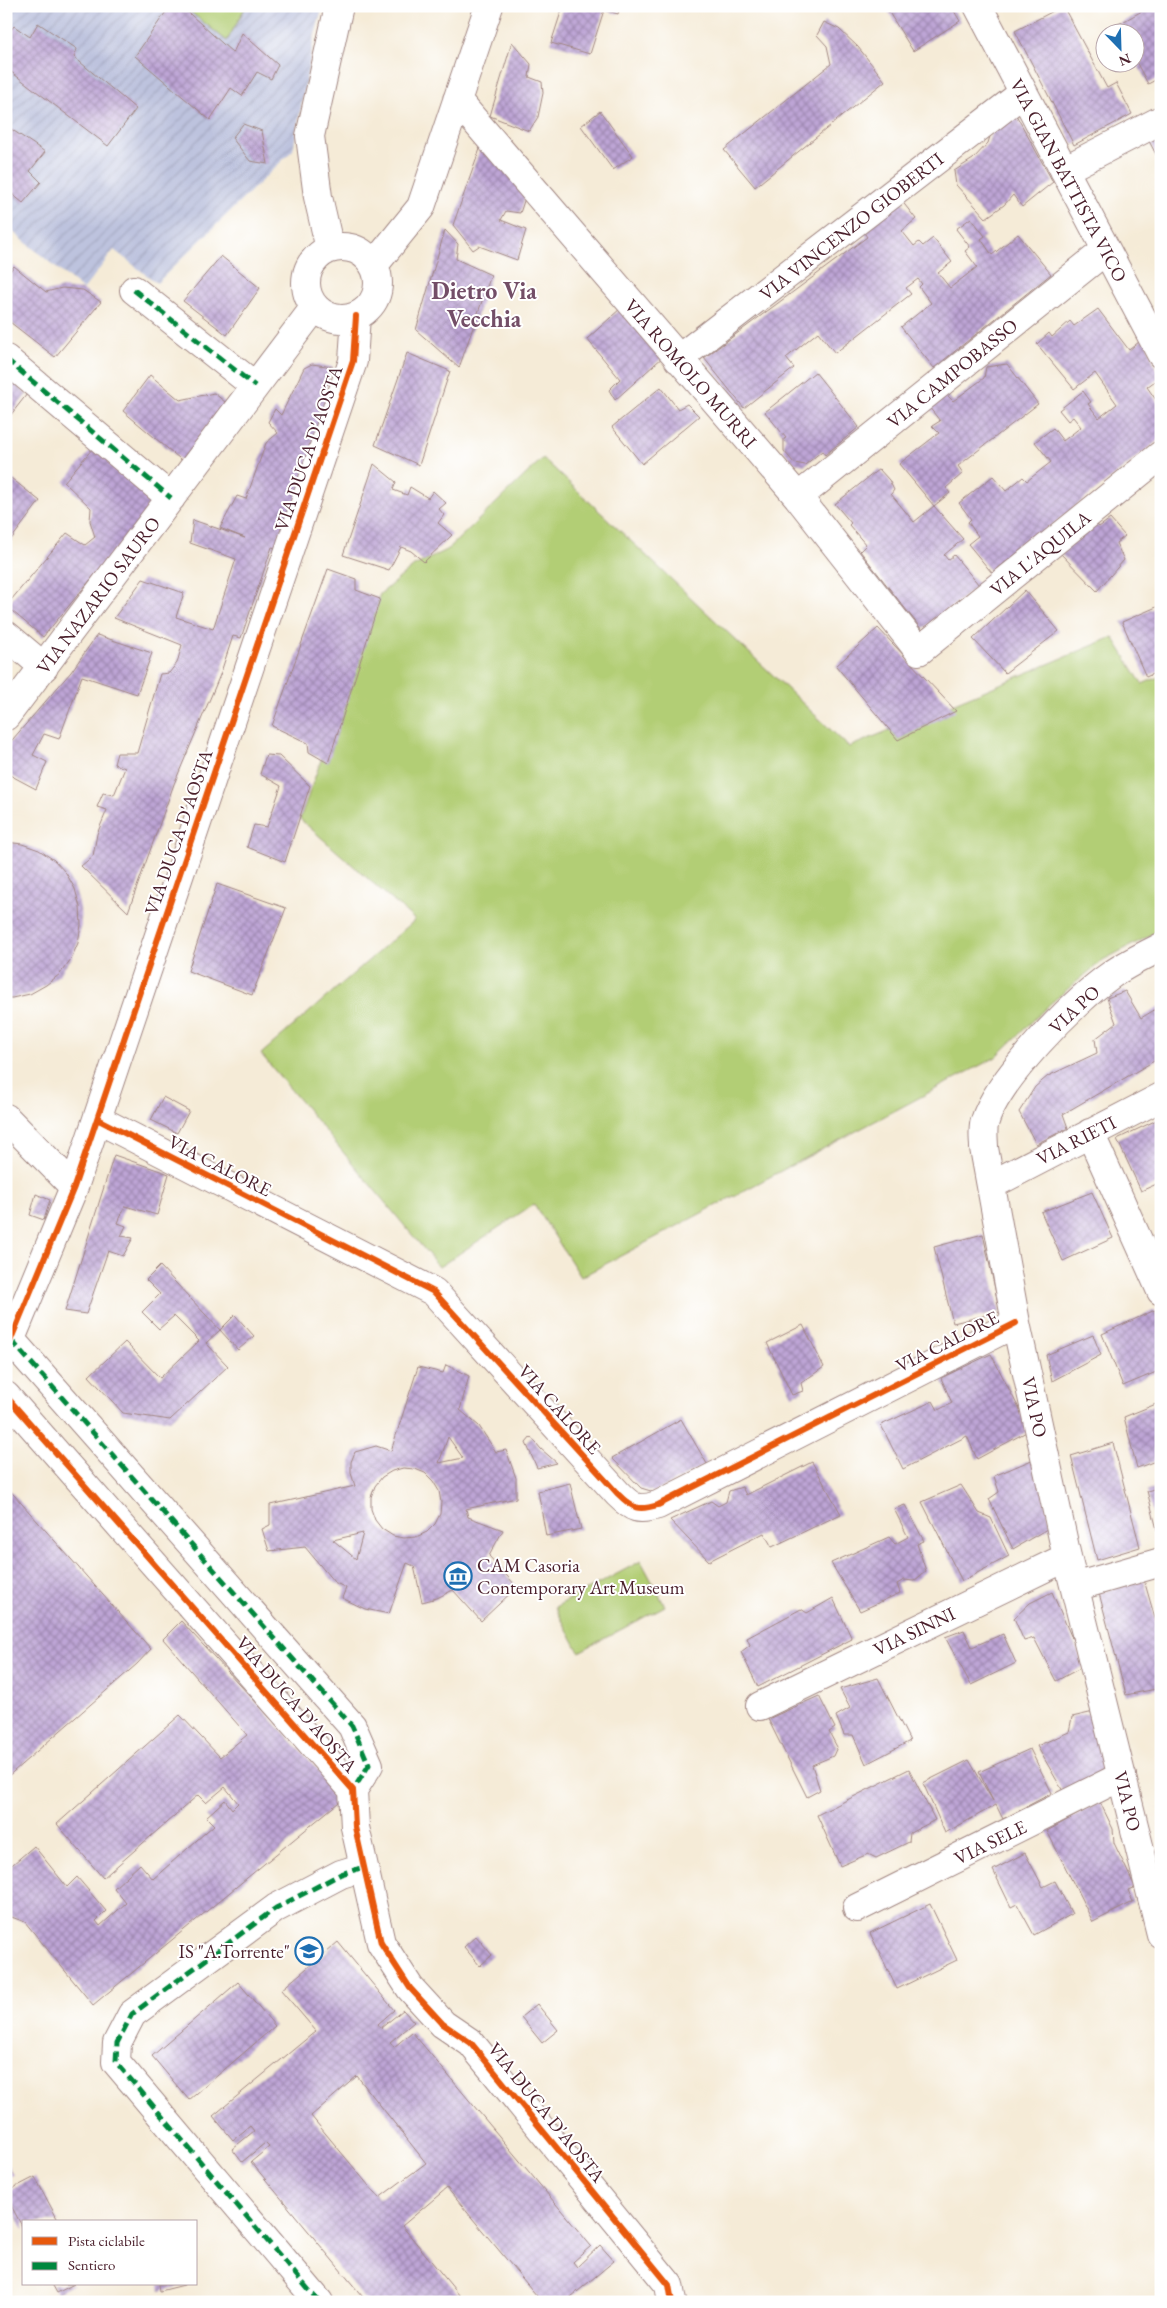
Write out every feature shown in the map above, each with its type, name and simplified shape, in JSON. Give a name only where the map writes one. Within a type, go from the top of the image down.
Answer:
[{"type":"street","points":[[330,249],[318,197],[310,136],[339,6]]},
{"type":"street","points":[[374,265],[421,207],[489,6]]},
{"type":"street","name":"VIA GIAN BATTISTA VICO","points":[[978,6],[1161,354]]},
{"type":"street","name":"VIA VINCENZO GIOBERTI","points":[[678,359],[1023,93]]},
{"type":"street","name":"VIA ROMOLO MURRI","points":[[457,100],[798,497],[919,651]]},
{"type":"street","points":[[1064,170],[1161,120]]},
{"type":"street","points":[[343,247],[357,251],[368,258],[374,265],[378,277],[378,290],[370,306],[356,316],[337,319],[325,315],[315,307],[306,289],[306,276],[311,265],[319,255],[330,249],[343,247]]},
{"type":"street","name":"VIA CAMPOBASSO","points":[[798,497],[1106,250]]},
{"type":"street","points":[[134,290],[255,386]]},
{"type":"street","name":"VIA NAZARIO SAURO","points":[[6,716],[315,307]]},
{"type":"street","name":"VIA DUCA D'AOSTA","points":[[356,316],[353,361],[74,1187],[9,1345],[352,1726],[369,1765],[353,1790],[355,1827],[381,1943],[410,1988],[443,2024],[471,2043],[669,2285],[672,2302]]},
{"type":"street","name":"VIA NAZARIO SAURO","points":[[6,359],[171,498]]},
{"type":"street","name":"VIA L'AQUILA","points":[[919,651],[1161,454]]},
{"type":"street","points":[[6,635],[44,667]]},
{"type":"street","name":"VIA PO","points":[[1161,947],[1111,975],[1071,1008],[1027,1056],[1000,1093],[984,1122],[984,1148],[1016,1323],[1067,1557],[1161,1934]]},
{"type":"street","name":"VIA RIETI","points":[[991,1185],[1090,1132],[1161,1097]]},
{"type":"street","points":[[6,1118],[74,1187]]},
{"type":"street","name":"VIA CALORE","points":[[97,1119],[434,1292],[618,1494],[630,1506],[637,1508],[644,1509],[658,1505],[1016,1323]]},
{"type":"street","points":[[1090,1132],[1161,1291]]},
{"type":"street","name":"VIA DUCA D'AOSTA","points":[[6,1396],[353,1790]]},
{"type":"street","name":"VIA SINNI","points":[[760,1706],[1067,1557]]},
{"type":"street","points":[[1075,1587],[1161,1562]]},
{"type":"street","name":"VIA SELE","points":[[857,1908],[1122,1776]]},
{"type":"street","points":[[319,2302],[116,2062],[117,2043],[132,2014],[276,1908],[341,1874],[364,1867]]},
{"type":"shaded area","points":[[6,6],[183,6],[227,40],[246,6],[323,6],[314,38],[293,150],[157,283],[114,250],[83,290],[6,226]]},
{"type":"green space","points":[[183,6],[246,6],[227,41]]},
{"type":"green space","points":[[543,458],[849,747],[1113,637],[1142,684],[1161,676],[1161,930],[1103,960],[1051,1003],[996,1057],[581,1277],[534,1204],[439,1267],[261,1054],[415,920],[300,819],[380,594],[414,566],[447,550]]},
{"type":"green space","points":[[641,1561],[665,1606],[579,1652],[555,1607]]},
{"type":"building","points":[[170,6],[181,6],[233,53],[242,33],[278,65],[271,79],[257,72],[242,96],[231,88],[210,120],[135,56]]},
{"type":"building","points":[[563,6],[620,6],[618,14],[604,10],[590,54],[551,43]]},
{"type":"building","points":[[885,6],[951,6],[960,21],[913,51]]},
{"type":"building","points":[[1063,6],[1094,64],[1094,72],[1098,72],[1107,88],[1116,83],[1132,114],[1074,145],[1015,31]]},
{"type":"building","points":[[1151,6],[1161,6],[1161,77],[1148,84],[1142,72],[1144,72],[1144,22],[1122,22]]},
{"type":"building","points":[[824,22],[839,29],[858,47],[885,81],[755,187],[724,150],[831,64],[827,46],[817,35]]},
{"type":"building","points":[[38,23],[77,49],[74,57],[136,109],[108,146],[6,68],[6,36],[14,26],[30,37]]},
{"type":"building","points":[[512,42],[531,64],[529,77],[542,82],[543,93],[538,117],[529,131],[490,116]]},
{"type":"building","points":[[600,111],[633,156],[613,170],[581,126]]},
{"type":"building","points":[[1015,113],[1053,182],[1022,207],[1013,195],[1004,205],[986,218],[956,185],[954,171],[973,159],[988,143],[992,130]]},
{"type":"building","points":[[243,124],[262,131],[268,164],[250,161],[232,138]]},
{"type":"building","points":[[11,129],[45,152],[30,171],[41,182],[23,203],[6,189],[6,135]]},
{"type":"building","points":[[1161,135],[1161,164],[1149,141]]},
{"type":"building","points":[[480,149],[501,156],[528,189],[520,213],[506,211],[501,220],[526,230],[517,260],[479,246],[473,250],[453,225]]},
{"type":"building","points":[[901,200],[916,219],[902,231],[914,246],[919,242],[923,246],[933,238],[952,262],[938,273],[950,288],[977,267],[965,251],[970,247],[956,229],[971,218],[985,236],[981,239],[992,255],[1018,234],[1051,274],[934,368],[901,327],[931,303],[919,287],[922,284],[918,279],[906,288],[911,294],[835,353],[818,332],[786,358],[794,368],[744,408],[704,358],[867,237],[863,231]]},
{"type":"building","points":[[445,230],[458,244],[456,259],[491,275],[459,368],[416,330]]},
{"type":"building","points":[[221,256],[260,288],[227,335],[183,301]]},
{"type":"building","points":[[14,266],[46,292],[62,288],[83,290],[101,302],[55,357],[6,319],[6,276]]},
{"type":"building","points":[[622,307],[664,356],[615,400],[609,390],[620,379],[587,339]]},
{"type":"building","points":[[1098,309],[1129,350],[1145,337],[1159,378],[1147,387],[1161,407],[1161,438],[992,573],[968,544],[978,536],[968,522],[971,519],[959,503],[993,476],[1006,491],[1023,477],[1027,481],[1051,462],[1035,442],[1053,428],[1063,441],[1081,427],[1073,417],[1068,421],[1059,410],[1083,391],[1091,402],[1088,404],[1099,418],[1117,404],[1095,373],[1074,389],[1037,344],[1049,333],[1052,337],[1070,321],[1074,326]]},
{"type":"building","points":[[407,353],[450,371],[419,465],[375,445]]},
{"type":"building","points":[[312,364],[333,367],[325,390],[333,392],[280,549],[272,547],[241,638],[233,636],[220,675],[174,784],[128,912],[81,866],[93,856],[97,834],[107,810],[97,807],[103,793],[114,795],[125,768],[114,764],[117,753],[137,753],[160,674],[169,673],[177,663],[182,645],[114,618],[143,579],[184,593],[176,617],[213,629],[236,559],[190,543],[193,520],[245,538],[220,528],[237,496],[246,499],[266,443],[278,433],[268,422],[275,409],[281,415],[304,368]]},
{"type":"building","points":[[1007,364],[1038,404],[958,466],[963,473],[946,488],[950,493],[934,506],[899,464],[939,433],[932,426],[940,421],[929,407],[946,394],[953,401],[984,378],[986,367]]},
{"type":"building","points":[[815,372],[859,427],[825,455],[822,451],[805,465],[794,463],[784,451],[784,439],[786,438],[765,412]]},
{"type":"building","points":[[150,375],[180,400],[214,393],[236,411],[192,469],[123,411]]},
{"type":"building","points":[[6,376],[27,394],[6,421]]},
{"type":"building","points":[[661,387],[678,409],[687,404],[699,416],[642,464],[612,427]]},
{"type":"building","points":[[93,448],[166,504],[111,555],[43,637],[6,606],[67,533],[85,545],[95,537],[90,521],[91,508],[64,482]]},
{"type":"building","points":[[374,464],[396,482],[393,490],[407,495],[410,487],[428,498],[433,491],[446,503],[439,509],[444,515],[438,523],[452,535],[424,562],[411,551],[401,547],[389,570],[343,555]]},
{"type":"building","points":[[879,469],[889,480],[894,490],[891,494],[914,522],[934,506],[963,539],[944,555],[948,560],[954,555],[979,585],[922,630],[860,551],[866,545],[835,504]]},
{"type":"building","points":[[11,478],[40,501],[6,546],[6,484]]},
{"type":"building","points":[[1092,519],[1099,527],[1110,519],[1125,536],[1116,543],[1124,560],[1097,591],[1057,550]]},
{"type":"building","points":[[328,569],[356,579],[356,590],[380,599],[328,763],[309,752],[308,743],[272,726]]},
{"type":"building","points":[[1025,590],[1059,631],[1005,673],[973,639]]},
{"type":"building","points":[[1161,605],[1161,670],[1146,677],[1122,622]]},
{"type":"building","points":[[878,628],[956,711],[898,740],[836,666]]},
{"type":"building","points":[[97,635],[152,653],[137,694],[82,676],[59,739],[44,734],[33,755],[47,762],[36,789],[6,773],[6,747],[71,672]]},
{"type":"building","points":[[266,755],[279,756],[310,786],[285,862],[247,847],[254,825],[267,827],[281,786],[260,774]]},
{"type":"building","points":[[6,842],[22,844],[39,850],[54,860],[66,873],[75,889],[80,907],[81,925],[78,943],[71,959],[60,974],[30,994],[12,998],[6,998]]},
{"type":"building","points":[[217,884],[286,908],[252,995],[188,971]]},
{"type":"building","points":[[1125,991],[1141,1018],[1161,1006],[1161,1057],[1063,1114],[1068,1128],[1036,1144],[1019,1112],[1035,1087],[1048,1076],[1097,1053],[1095,1039],[1116,1023],[1107,998]]},
{"type":"building","points":[[163,1097],[189,1111],[177,1133],[151,1120]]},
{"type":"building","points":[[1161,1118],[1161,1182],[1141,1191],[1117,1139]]},
{"type":"building","points":[[114,1155],[169,1174],[157,1215],[125,1206],[118,1223],[126,1226],[121,1236],[133,1238],[123,1256],[108,1251],[86,1314],[65,1311]]},
{"type":"building","points":[[1092,1192],[1113,1238],[1063,1261],[1041,1212]]},
{"type":"building","points":[[36,1194],[50,1200],[44,1220],[30,1215]]},
{"type":"building","points":[[983,1234],[1000,1312],[953,1323],[934,1247]]},
{"type":"building","points":[[160,1266],[220,1330],[206,1343],[228,1366],[170,1420],[123,1413],[89,1376],[125,1342],[160,1378],[199,1341],[174,1316],[159,1329],[142,1312],[160,1294],[146,1280]]},
{"type":"building","points":[[1155,1310],[1161,1323],[1161,1370],[1123,1386],[1102,1334]]},
{"type":"building","points":[[235,1315],[254,1336],[238,1350],[220,1330]]},
{"type":"building","points":[[803,1325],[824,1367],[801,1383],[803,1391],[792,1395],[767,1343]]},
{"type":"building","points":[[1093,1335],[1101,1355],[1052,1381],[1046,1355]]},
{"type":"building","points":[[991,1354],[1030,1430],[977,1459],[967,1436],[903,1469],[881,1425],[933,1401],[938,1410],[952,1403],[941,1378]]},
{"type":"building","points":[[446,1365],[469,1376],[460,1410],[479,1426],[496,1452],[506,1450],[516,1478],[516,1498],[466,1509],[468,1517],[503,1530],[489,1556],[517,1587],[481,1621],[453,1590],[437,1598],[422,1602],[414,1566],[407,1563],[389,1614],[365,1609],[342,1598],[346,1588],[334,1582],[305,1547],[269,1551],[262,1529],[270,1525],[270,1505],[355,1486],[351,1473],[351,1462],[355,1452],[376,1446],[391,1451],[418,1367],[443,1373]],"holes":[[[448,1437],[463,1458],[439,1463]],[[403,1468],[415,1469],[425,1473],[439,1491],[441,1502],[440,1514],[435,1524],[427,1532],[416,1537],[404,1538],[393,1536],[382,1529],[375,1520],[371,1509],[371,1497],[375,1486],[382,1477],[392,1471]],[[363,1533],[356,1559],[333,1540]]]},
{"type":"building","points":[[1161,1402],[1161,1459],[1137,1468],[1124,1417]]},
{"type":"building","points":[[681,1419],[707,1464],[654,1492],[641,1488],[612,1458]]},
{"type":"building","points":[[531,1437],[557,1463],[537,1468],[526,1443]]},
{"type":"building","points":[[1113,1443],[1140,1547],[1097,1560],[1071,1456]]},
{"type":"building","points":[[1034,1459],[1052,1526],[1013,1549],[989,1499],[999,1492],[994,1476]]},
{"type":"building","points":[[812,1462],[841,1514],[772,1547],[764,1533],[709,1561],[670,1520],[711,1501],[718,1506],[726,1502],[729,1491],[742,1487],[746,1495]]},
{"type":"building","points":[[570,1483],[581,1529],[546,1536],[538,1491]]},
{"type":"building","points":[[961,1485],[979,1513],[991,1518],[1009,1556],[962,1581],[922,1502]]},
{"type":"building","points":[[6,1486],[151,1649],[137,1664],[6,1778]]},
{"type":"building","points":[[1161,1487],[1161,1541],[1160,1541],[1147,1491]]},
{"type":"building","points":[[905,1505],[924,1541],[917,1544],[926,1571],[914,1581],[904,1580],[897,1584],[900,1593],[860,1611],[831,1563],[889,1537],[895,1544],[908,1537],[894,1509]]},
{"type":"building","points":[[1144,1580],[1161,1639],[1161,1688],[1126,1695],[1099,1593]]},
{"type":"building","points":[[1052,1592],[1084,1666],[1056,1681],[1034,1638],[1024,1641],[1014,1618],[1030,1603]]},
{"type":"building","points":[[833,1598],[852,1639],[758,1687],[741,1652],[750,1645],[747,1638],[801,1609],[807,1613]]},
{"type":"building","points":[[181,1621],[344,1798],[93,2005],[25,1922],[6,1915],[6,1870],[34,1846],[67,1887],[77,1877],[106,1911],[96,1921],[100,1926],[126,1903],[114,1888],[140,1864],[153,1879],[214,1825],[206,1817],[225,1800],[232,1809],[238,1803],[225,1787],[206,1803],[198,1795],[103,1878],[57,1824],[180,1715],[220,1757],[247,1735],[163,1639]]},
{"type":"building","points":[[964,1630],[972,1647],[1003,1634],[1016,1663],[971,1685],[945,1637]]},
{"type":"building","points":[[878,1678],[910,1741],[866,1764],[853,1735],[844,1735],[836,1716],[850,1708],[840,1689]]},
{"type":"building","points":[[819,1696],[835,1728],[829,1732],[837,1747],[833,1756],[812,1765],[820,1790],[807,1797],[768,1719]]},
{"type":"building","points":[[1098,1711],[1112,1769],[1064,1793],[1037,1746],[1069,1732],[1072,1717]]},
{"type":"building","points":[[1030,1749],[1052,1793],[1003,1819],[996,1805],[945,1833],[923,1783],[969,1760],[993,1801],[979,1772]]},
{"type":"building","points":[[909,1769],[935,1820],[910,1833],[909,1842],[876,1858],[868,1854],[840,1866],[817,1815]]},
{"type":"building","points":[[1100,1802],[1113,1829],[1114,1843],[1135,1887],[1128,1890],[1133,1902],[1093,1922],[1047,1831]]},
{"type":"building","points":[[1025,1853],[1043,1887],[1055,1881],[1072,1914],[1034,1935],[1017,1904],[1011,1907],[993,1870]]},
{"type":"building","points":[[930,1904],[957,1960],[897,1989],[870,1933]]},
{"type":"building","points":[[476,1936],[492,1955],[480,1966],[464,1947]]},
{"type":"building","points":[[338,1942],[394,2010],[378,2024],[381,2028],[403,2010],[414,2022],[390,2042],[394,2047],[412,2032],[591,2246],[573,2262],[577,2267],[600,2245],[614,2261],[565,2302],[542,2302],[447,2188],[402,2226],[465,2302],[367,2302],[251,2162],[269,2147],[265,2143],[242,2162],[232,2149],[254,2131],[250,2126],[233,2140],[213,2116],[316,2031],[281,1990]],"holes":[[[357,2076],[426,2163],[379,2198],[311,2116]]]},
{"type":"building","points":[[238,1982],[275,2026],[189,2100],[152,2056]]},
{"type":"building","points":[[537,2004],[558,2030],[542,2043],[521,2017]]},
{"type":"building","points":[[6,2162],[13,2175],[6,2178]]},
{"type":"building","points":[[35,2177],[58,2220],[22,2220],[22,2226],[6,2196],[6,2192]]},
{"type":"building","points":[[53,2286],[70,2286],[57,2293]]},
{"type":"building","points":[[159,2286],[180,2286],[160,2291]]},
{"type":"marked path","points":[[134,290],[255,386]]},
{"type":"marked path","points":[[6,359],[171,498]]},
{"type":"marked path","points":[[11,1340],[352,1726],[369,1765],[353,1790]]},
{"type":"marked path","points":[[319,2302],[116,2062],[117,2043],[132,2014],[276,1908],[341,1874],[364,1867]]},
{"type":"cycle path","points":[[6,1351],[74,1187],[97,1119],[353,361],[356,316]]},
{"type":"cycle path","points":[[97,1119],[434,1292],[618,1494],[632,1506],[636,1507],[645,1508],[658,1505],[1016,1323]]},
{"type":"cycle path","points":[[6,1396],[353,1790],[355,1827],[381,1943],[410,1988],[443,2024],[471,2043],[669,2285],[672,2302]]},
{"type":"place","name":"CAM Casoria Contemporary Art Museum","points":[[458,1576]]},
{"type":"place","name":"IS \"A.Torrente\"","points":[[309,1951]]},
{"type":"district","name":"Dietro Via Vecchia","points":[[484,305]]}]
